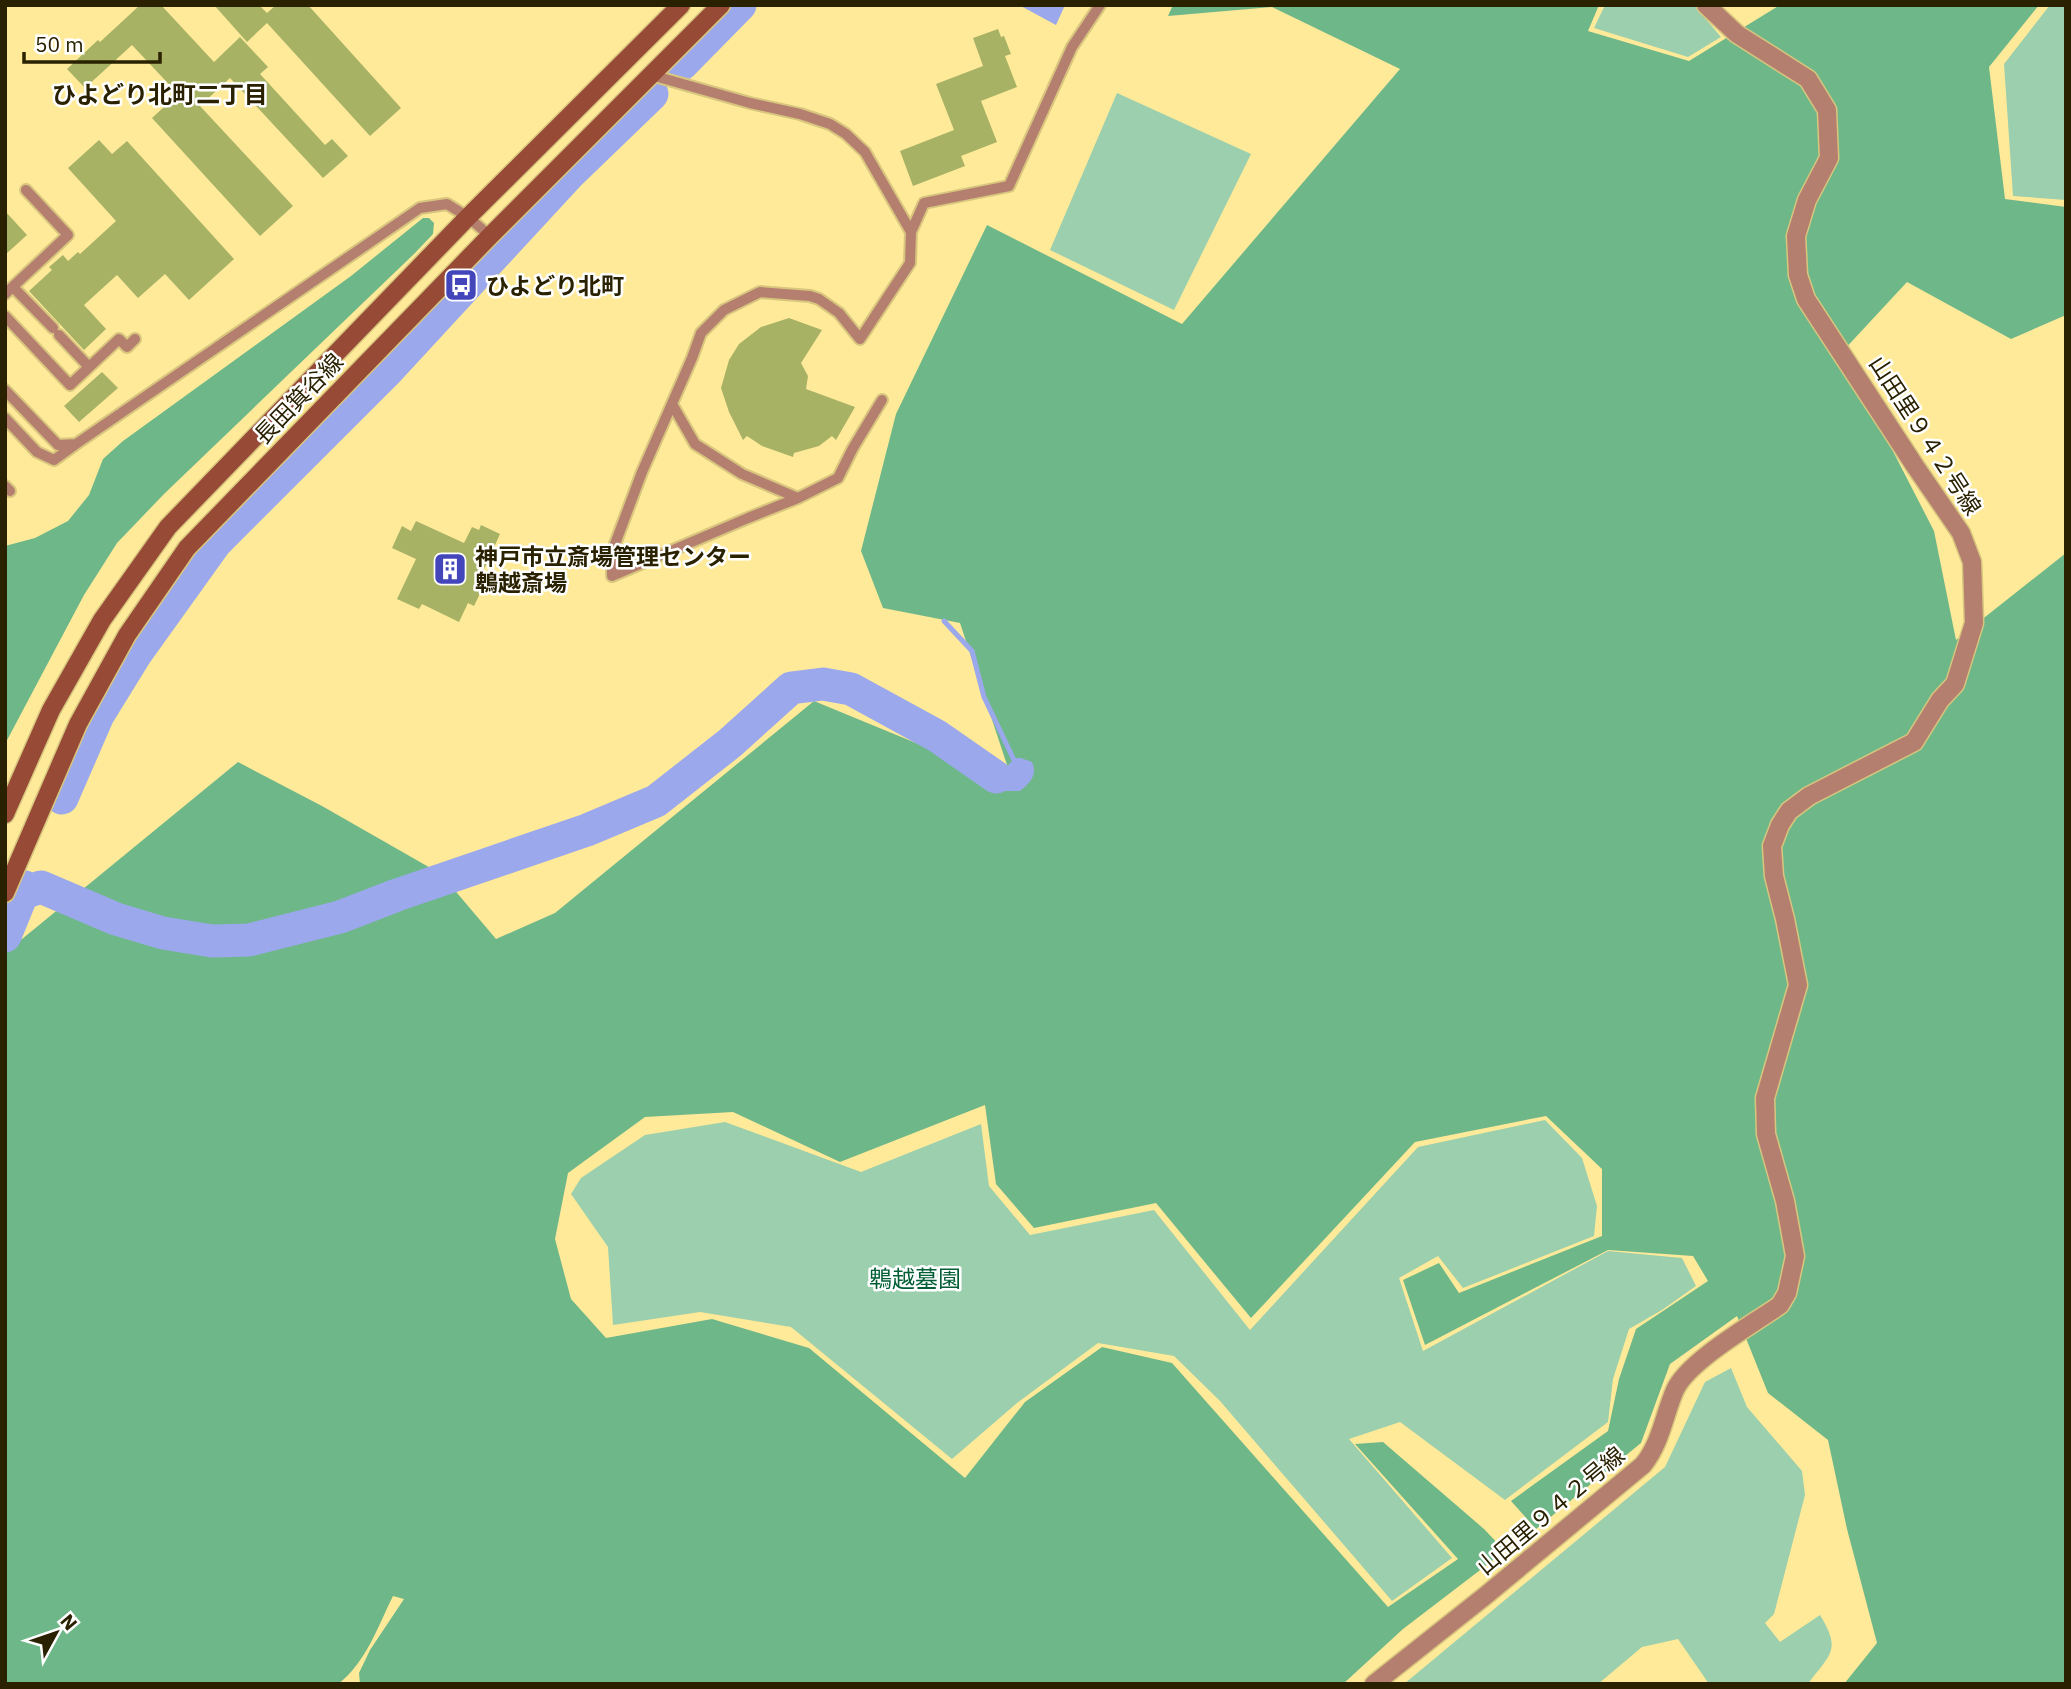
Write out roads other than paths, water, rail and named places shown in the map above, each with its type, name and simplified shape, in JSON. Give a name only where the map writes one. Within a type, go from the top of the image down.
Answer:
[{"type":"street","name":"長田箕谷線","points":[[5,814],[51,710],[102,620],[168,527],[468,216],[681,5]]},
{"type":"street","name":"長田箕谷線","points":[[5,893],[78,724],[127,635],[187,548],[489,236],[721,5]]},
{"type":"street","name":"山田里９４２号線","points":[[1374,1684],[1643,1465],[1662,1432],[1676,1388],[1710,1352],[1780,1305],[1787,1293],[1795,1256],[1785,1201],[1766,1134],[1765,1098],[1798,985],[1773,876],[1772,846],[1789,811],[1809,796],[1914,742],[1955,684],[1974,623],[1972,562],[1961,533],[1806,299],[1798,275],[1796,236],[1807,200],[1829,158],[1827,110],[1808,79],[1737,34],[1706,5]]},
{"type":"lane","points":[[882,400],[838,478],[798,498],[612,576],[612,552],[642,472],[701,333],[723,310],[760,292],[819,299],[839,313],[860,339],[910,263],[911,232],[924,203],[1009,187],[1072,47],[1100,5]]},
{"type":"lane","points":[[651,75],[830,124],[846,134],[865,152],[911,232]]},
{"type":"lane","points":[[26,190],[68,236],[9,291],[56,332],[89,367]]},
{"type":"lane","points":[[5,418],[37,452],[54,460],[420,208],[447,204],[468,216],[489,236]]},
{"type":"lane","points":[[8,324],[70,385],[119,339],[127,347],[135,339]]},
{"type":"lane","points":[[5,390],[58,444],[76,444]]},
{"type":"lane","points":[[672,404],[695,444],[742,474],[798,498]]},
{"type":"water","points":[[1019,5],[1065,5],[1056,25]]},
{"type":"water","points":[[1015,758],[1032,762],[1033,775],[1020,791],[1004,791],[994,780]]},
{"type":"waterway","points":[[682,64],[740,5]]},
{"type":"waterway","points":[[62,798],[98,715],[135,655],[216,542],[388,370],[570,173],[652,94]]},
{"type":"waterway","points":[[944,621],[972,651],[984,697],[1014,760]]},
{"type":"waterway","points":[[23,893],[41,887],[116,919],[163,933],[212,941],[249,940],[340,917],[587,830],[656,801],[730,743],[791,688],[823,684],[851,689],[937,736],[996,777]]},
{"type":"waterway","points":[[5,936],[25,887]]},
{"type":"place","name":"ひよどり北町","points":[[461,285]]},
{"type":"place","name":"神戸市立斎場管理センター 鵯越斎場","points":[[450,569]]},
{"type":"district","name":"ひよどり北町二丁目","points":[[160,94]]},
{"type":"park label","name":"鵯越墓園","points":[[915,1278]]}]
